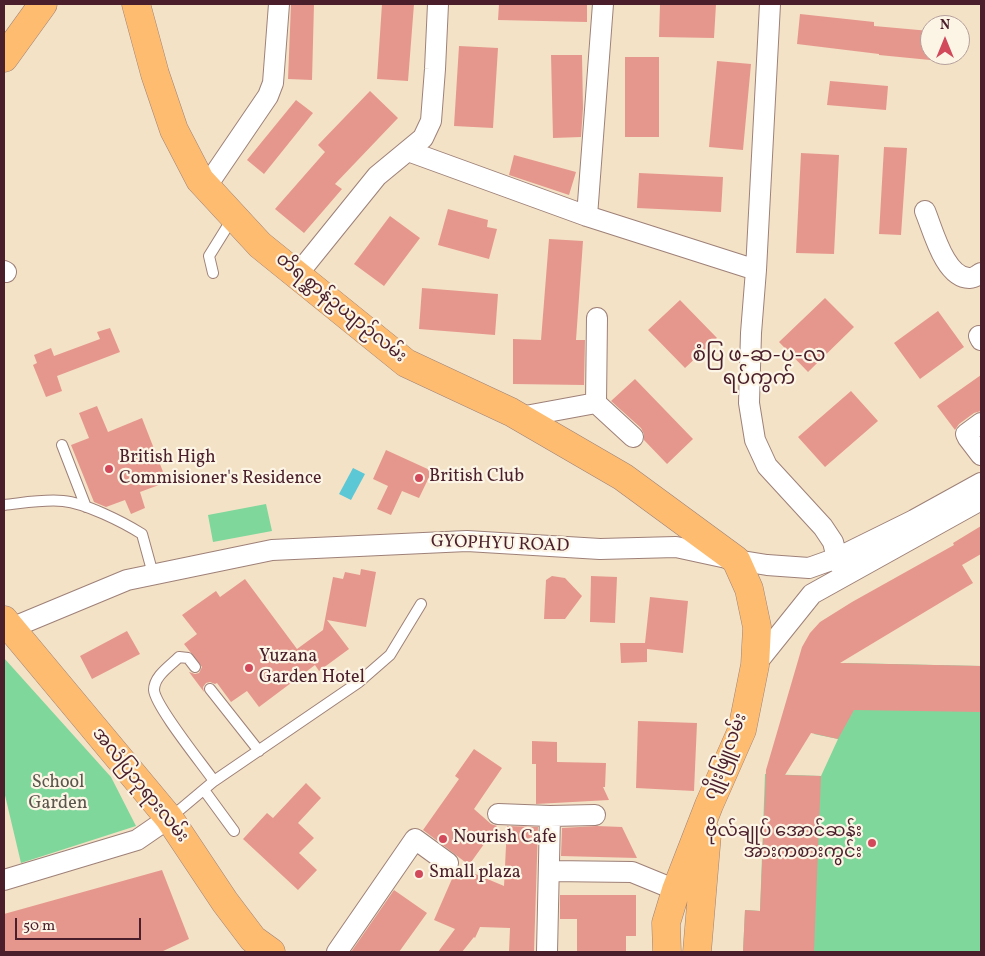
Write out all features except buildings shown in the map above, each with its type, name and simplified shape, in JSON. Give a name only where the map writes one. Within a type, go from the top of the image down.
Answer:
[{"type":"main road","points":[[4,58],[43,4]]},
{"type":"main road","name":"တိရစ္ဆာန်ဥယျာဉ်လမ်း","points":[[136,4],[155,74],[174,130],[200,180],[260,244],[406,364],[511,412],[623,477],[736,560]]},
{"type":"main road","name":"ဂျိုးဖြူလမ်း","points":[[668,952],[666,923],[676,890],[709,805],[742,730],[755,666],[757,627],[750,589],[736,560]]},
{"type":"main road","name":"အလံပြဘုရားလမ်း","points":[[7,624],[169,818],[252,939],[271,952]]},
{"type":"main road","points":[[697,952],[709,805]]},
{"type":"street","points":[[206,187],[268,96],[273,83],[279,4]]},
{"type":"street","points":[[297,275],[377,176],[423,138],[431,121],[438,4]]},
{"type":"street","points":[[587,216],[603,4]]},
{"type":"street","points":[[770,4],[756,270],[750,333],[749,403],[755,440],[767,466],[823,528],[833,542],[841,566]]},
{"type":"street","points":[[408,151],[587,216],[756,270]]},
{"type":"street","points":[[925,212],[943,258],[953,270],[958,275],[971,278],[981,273]]},
{"type":"street","points":[[597,318],[596,403],[633,437]]},
{"type":"street","points":[[520,418],[596,403]]},
{"type":"street","points":[[981,423],[966,434],[981,454]]},
{"type":"street","name":"GYOPHYU ROAD","points":[[755,666],[812,594],[841,566],[914,520],[981,483]]},
{"type":"street","name":"GYOPHYU ROAD","points":[[7,624],[127,580],[272,550],[467,541],[600,549],[676,546],[767,565],[809,568],[841,566],[981,500]]},
{"type":"street","points":[[498,814],[595,815]]},
{"type":"street","points":[[547,952],[550,816]]},
{"type":"street","points":[[4,880],[137,840],[169,818]]},
{"type":"street","points":[[337,952],[415,839],[448,863]]},
{"type":"street","points":[[550,871],[632,872],[676,890]]},
{"type":"lane","points":[[213,273],[209,256],[234,216]]},
{"type":"lane","points":[[62,445],[86,507]]},
{"type":"lane","points":[[4,505],[63,501],[86,507],[128,525],[142,534],[153,574]]},
{"type":"lane","points":[[169,818],[214,781],[359,682],[390,655],[421,604]]},
{"type":"lane","points":[[195,667],[188,658],[179,657],[159,675],[154,690],[160,706],[214,781]]},
{"type":"lane","points":[[210,689],[259,751]]},
{"type":"lane","points":[[204,790],[234,831]]},
{"type":"green space","points":[[266,504],[272,531],[213,542],[208,515]]},
{"type":"green space","name":"School Garden","points":[[4,658],[111,777],[136,826],[21,863],[4,791]]},
{"type":"green space","name":"ဗိုလ်ချုပ် အောင်ဆန်း အားကစားကွင်း","points":[[844,663],[981,666],[981,952],[743,952],[745,910],[760,911],[765,774],[821,776],[838,739],[814,734]]},
{"type":"water","points":[[353,468],[365,474],[351,500],[339,494]]},
{"type":"place","name":"British High Commisioner's Residence","points":[[109,469]]},
{"type":"place","name":"British Club","points":[[419,478]]},
{"type":"place","name":"Yuzana Garden Hotel","points":[[249,668]]},
{"type":"place","name":"Nourish Cafe","points":[[443,839]]},
{"type":"place","name":"ဗိုလ်ချုပ် အောင်ဆန်း အားကစားကွင်း","points":[[872,843]]},
{"type":"place","name":"Small plaza","points":[[419,874]]},
{"type":"district","name":"စံပြ ဖ-ဆ-ပ-လ ရပ်ကွက်","points":[[759,368]]}]
